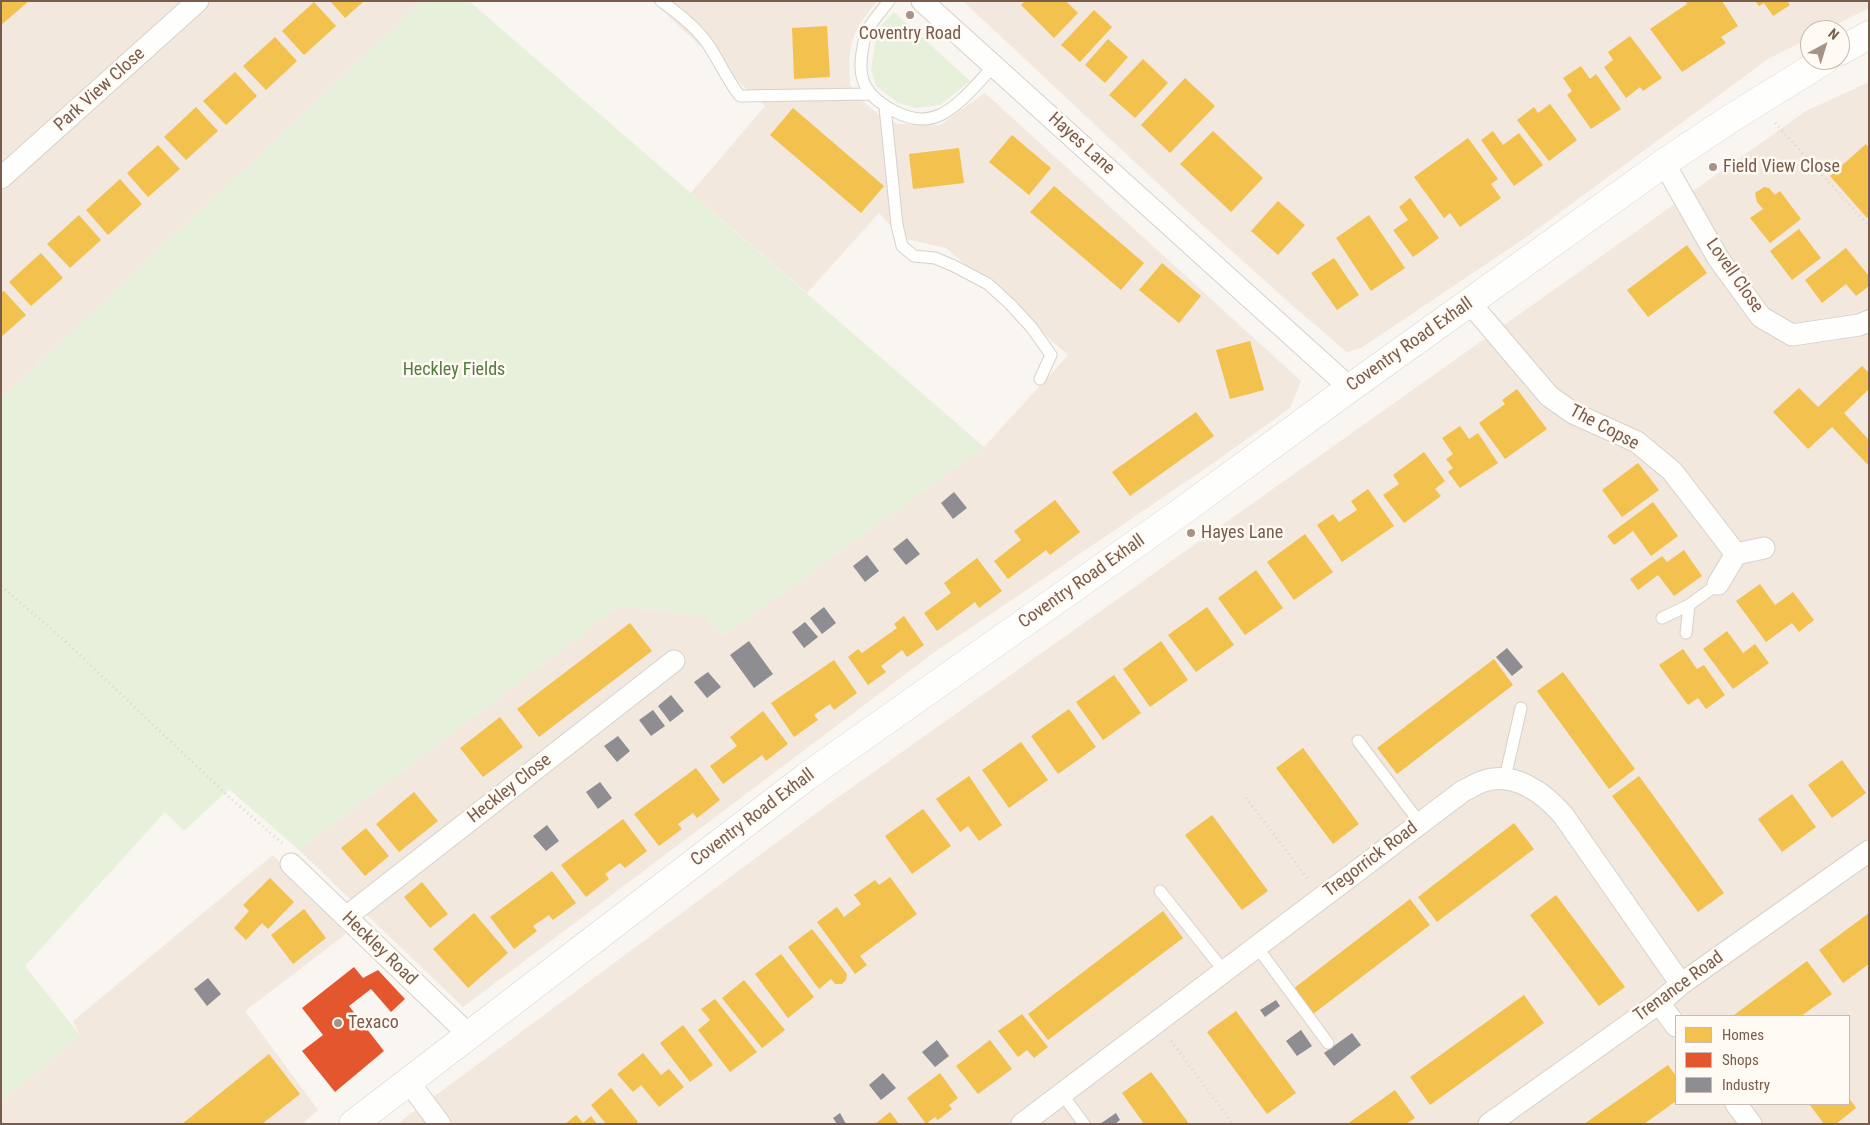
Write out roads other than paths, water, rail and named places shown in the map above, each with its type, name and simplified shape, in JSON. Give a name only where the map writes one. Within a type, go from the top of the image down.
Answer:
[{"type":"main road","points":[[1850,45],[1869,35]]},
{"type":"main road","name":"Coventry Road Exhall","points":[[353,1124],[468,1034],[806,778],[1181,512],[1350,388],[1664,163],[1809,70]]},
{"type":"street","name":"Park View Close","points":[[1,178],[198,1]]},
{"type":"street","name":"Hayes Lane","points":[[922,1],[1350,388]]},
{"type":"street","name":"Lovell Close","points":[[1664,163],[1718,258],[1761,317],[1792,335],[1859,325],[1869,321]]},
{"type":"street","name":"The Copse","points":[[1470,303],[1549,396],[1572,413],[1636,442],[1672,471],[1736,554]]},
{"type":"street","points":[[1718,584],[1736,554],[1764,548]]},
{"type":"street","name":"Heckley Close","points":[[346,918],[674,661]]},
{"type":"street","name":"Tregorrick Road","points":[[1022,1124],[1463,791],[1485,780],[1505,778],[1526,785],[1552,802],[1681,984]]},
{"type":"street","name":"Trenance Road","points":[[1489,1124],[1658,1003],[1681,984],[1869,851]]},
{"type":"street","name":"Heckley Road","points":[[291,864],[468,1034]]},
{"type":"street","points":[[1658,1003],[1675,1025]]},
{"type":"street","points":[[408,1081],[440,1124]]},
{"type":"street","points":[[1737,1105],[1751,1124]]},
{"type":"lane","points":[[661,1],[683,17],[707,43],[731,85],[740,96],[871,94]]},
{"type":"lane","points":[[889,1],[867,31],[860,60],[860,76],[873,98],[885,107],[908,118],[927,119],[940,115],[965,96],[994,66]]},
{"type":"lane","points":[[885,107],[897,226],[902,246],[914,256],[935,258],[988,284],[1010,304],[1032,328],[1051,355],[1040,380]]},
{"type":"lane","points":[[1662,618],[1690,605],[1718,584]]},
{"type":"lane","points":[[1686,633],[1690,605]]},
{"type":"lane","points":[[1505,778],[1521,708]]},
{"type":"lane","points":[[1358,741],[1420,823]]},
{"type":"lane","points":[[1160,891],[1224,971]]},
{"type":"lane","points":[[1257,946],[1328,1043]]},
{"type":"lane","points":[[1062,1094],[1084,1124]]},
{"type":"place","name":"Coventry Road","points":[[910,15]]},
{"type":"place","name":"Field View Close","points":[[1713,167]]},
{"type":"place","name":"Hayes Lane","points":[[1191,533]]},
{"type":"place","name":"Texaco","points":[[338,1023]]},
{"type":"park label","name":"Heckley Fields","points":[[454,370]]}]
